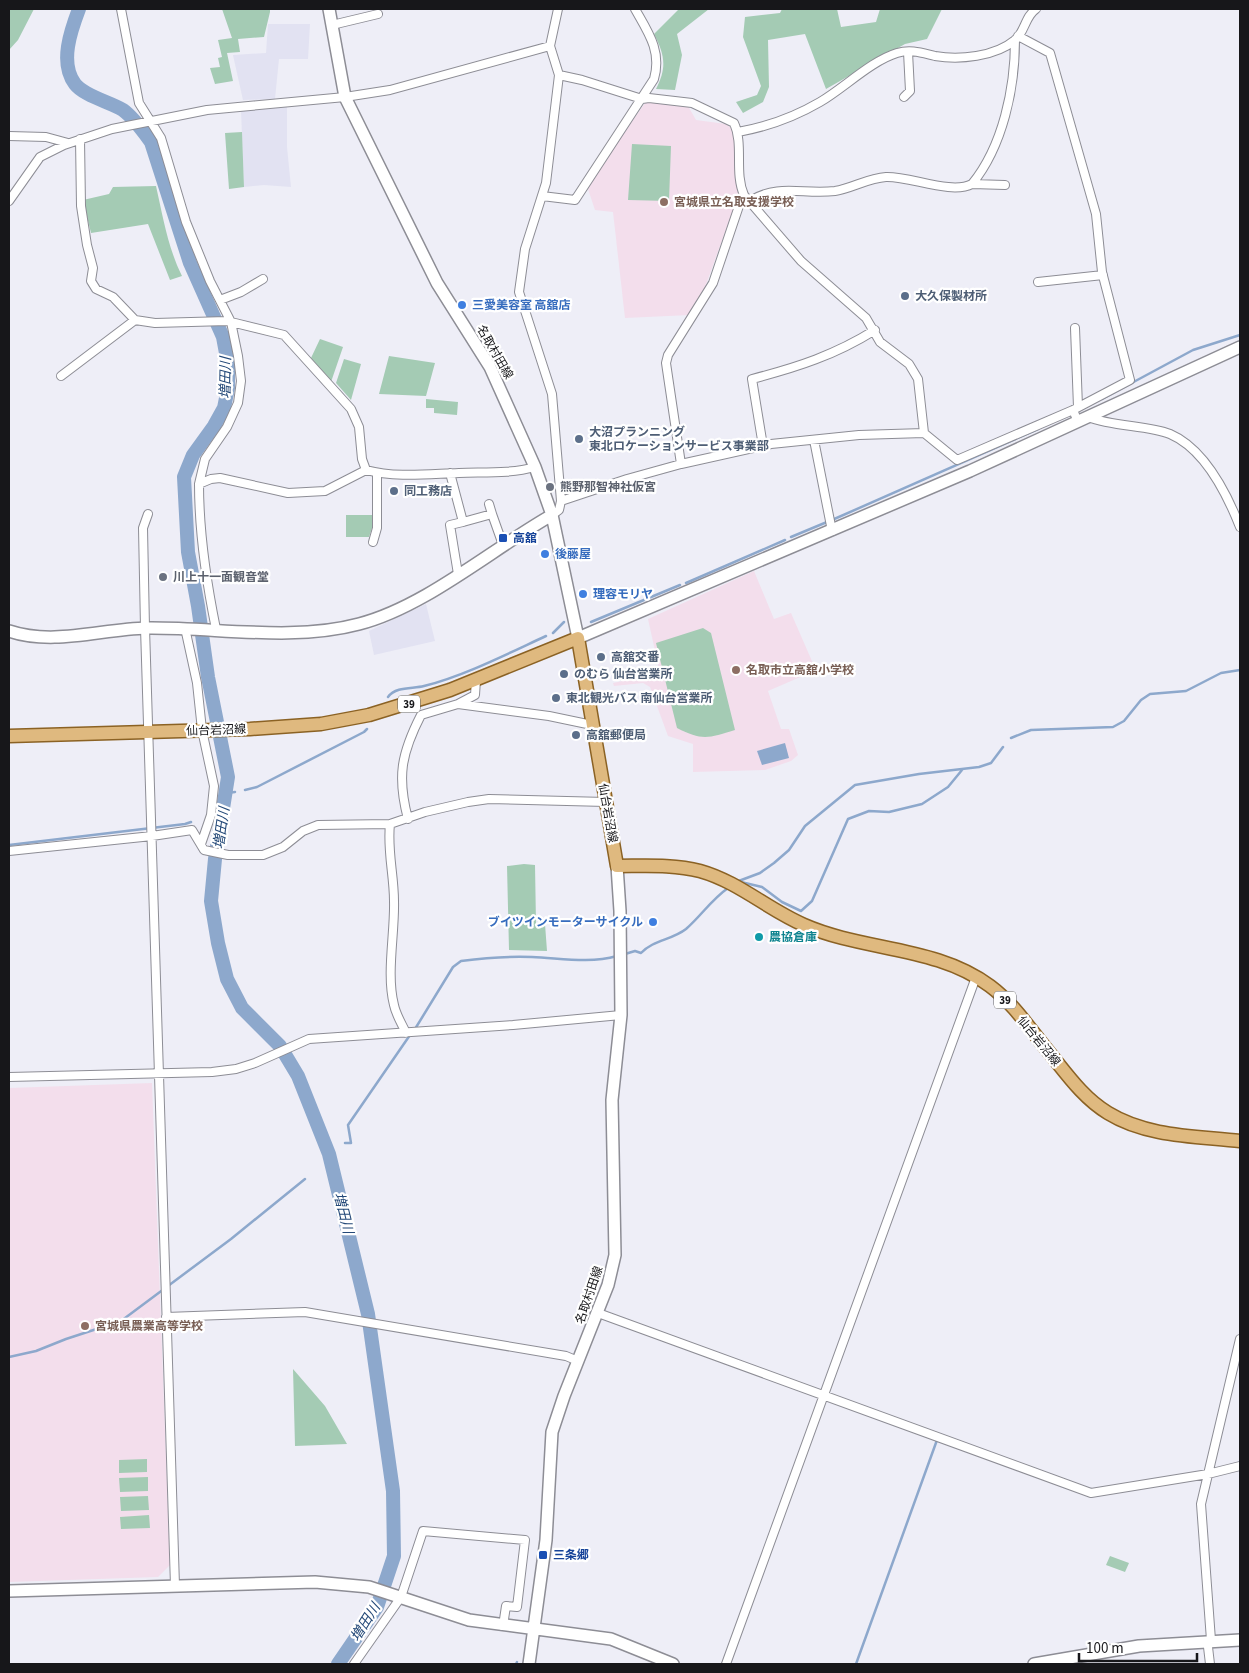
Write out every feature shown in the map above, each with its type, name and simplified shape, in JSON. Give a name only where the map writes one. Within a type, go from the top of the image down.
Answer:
[{"type":"main road","name":"仙台岩沼線","points":[[9,736],[231,729],[321,724],[369,715],[450,690],[578,638],[617,866],[680,868],[698,871],[728,881],[803,925],[926,958],[976,978],[991,987],[1012,1007],[1072,1081],[1107,1113],[1130,1124],[1151,1130],[1240,1141]]},
{"type":"street","points":[[121,9],[139,103],[167,155],[186,222],[230,321],[240,371],[240,396],[226,427],[206,459],[199,484],[199,520],[214,629]]},
{"type":"street","name":"名取村田線","points":[[329,9],[345,97],[437,282],[490,367],[535,467],[552,515],[578,638]]},
{"type":"street","points":[[9,631],[47,638],[145,628],[301,632],[360,624],[412,602],[559,510],[561,501],[552,394],[540,350],[519,292],[525,249],[542,196],[559,75],[550,46],[558,9]]},
{"type":"street","points":[[542,196],[575,200],[654,78],[658,65],[654,44],[635,9]]},
{"type":"street","points":[[972,184],[996,141],[1011,87],[1017,38],[1031,12],[1036,9]]},
{"type":"street","points":[[332,25],[378,14]]},
{"type":"street","points":[[738,132],[762,127],[819,102],[897,53],[915,51],[958,58],[1002,48],[1017,38]]},
{"type":"street","points":[[578,638],[832,531],[1078,414],[1130,380],[1100,275],[1096,214],[1050,53],[1017,38]]},
{"type":"street","points":[[9,201],[40,157],[69,143],[124,125],[207,110],[345,97],[390,90],[550,46]]},
{"type":"street","points":[[904,97],[910,91],[908,52]]},
{"type":"street","points":[[559,75],[642,99],[649,98],[692,103],[734,123],[738,132],[740,187],[747,198],[801,261],[866,318],[875,330],[880,342],[909,364],[918,379],[924,434]]},
{"type":"street","points":[[9,136],[46,137],[69,143]]},
{"type":"street","points":[[80,139],[81,206],[87,245],[93,268],[91,281],[96,289],[114,297],[135,320],[155,323],[230,321],[278,332],[291,340],[356,417],[362,459],[366,470]]},
{"type":"street","points":[[681,464],[666,363],[668,355],[713,283],[741,200],[771,191],[833,191],[887,177],[960,188],[972,184],[1005,186]]},
{"type":"street","points":[[1038,282],[1100,275]]},
{"type":"street","points":[[220,300],[242,292],[263,279]]},
{"type":"street","points":[[61,376],[135,320]]},
{"type":"street","points":[[1075,328],[1078,414]]},
{"type":"street","points":[[763,446],[752,379],[802,366],[845,349],[875,330]]},
{"type":"street","points":[[561,501],[627,478],[681,464],[763,446],[859,435],[924,434],[957,460],[1078,414],[1240,347]]},
{"type":"street","points":[[1078,414],[1102,422],[1169,434],[1186,443],[1204,460],[1224,493],[1240,527]]},
{"type":"street","points":[[814,440],[832,531]]},
{"type":"street","points":[[199,484],[211,478],[220,478],[288,493],[325,491],[366,470],[378,473],[415,475],[515,471],[535,467]]},
{"type":"street","points":[[373,542],[377,528],[378,473]]},
{"type":"street","points":[[450,473],[463,522]]},
{"type":"street","points":[[489,504],[503,545]]},
{"type":"street","points":[[148,514],[143,528],[145,628],[175,1586]]},
{"type":"street","points":[[458,574],[450,525],[492,514]]},
{"type":"street","points":[[187,628],[214,786],[211,815],[202,847]]},
{"type":"street","points":[[408,819],[402,794],[401,764],[410,737],[421,715],[458,704],[475,695],[476,680]]},
{"type":"street","points":[[458,704],[549,716],[592,725]]},
{"type":"street","points":[[9,851],[152,831],[192,830],[202,847],[228,856],[263,855],[274,852],[303,831],[318,825],[390,824],[468,802],[489,799],[606,802]]},
{"type":"street","points":[[390,824],[389,852],[394,875],[393,1003],[410,1033]]},
{"type":"street","name":"名取村田線","points":[[529,1664],[546,1540],[552,1432],[572,1359],[598,1313],[613,1270],[615,1255],[612,1100],[621,1015],[617,866]]},
{"type":"street","points":[[726,1664],[976,978]]},
{"type":"street","points":[[9,1077],[212,1072],[236,1069],[308,1039],[410,1033],[621,1015]]},
{"type":"street","points":[[166,1317],[305,1312],[355,1319],[572,1359]]},
{"type":"street","points":[[598,1313],[1091,1493],[1208,1474],[1240,1466]]},
{"type":"street","points":[[1210,1664],[1208,1647],[1211,1640],[1201,1504],[1240,1339]]},
{"type":"street","points":[[354,1664],[397,1596],[423,1531],[525,1540],[517,1607],[506,1606],[503,1626]]},
{"type":"street","points":[[9,1591],[315,1582],[369,1587],[469,1620],[611,1639],[673,1664]]},
{"type":"street","points":[[1039,1664],[1139,1646],[1211,1640],[1240,1640]]},
{"type":"shaded area","points":[[268,24],[310,24],[308,59],[279,59],[275,99],[243,100],[233,55],[266,53]]},
{"type":"shaded area","name":"宮城県立名取支援学校","points":[[648,99],[688,106],[696,120],[726,124],[734,130],[739,194],[704,290],[690,315],[625,318],[613,212],[595,210],[588,189],[593,176]]},
{"type":"shaded area","points":[[287,107],[287,147],[291,187],[264,185],[244,187],[241,110]]},
{"type":"shaded area","name":"名取市立高舘小学校","points":[[754,571],[774,619],[791,613],[815,668],[812,672],[768,691],[781,729],[789,729],[798,755],[791,761],[765,770],[693,772],[693,744],[668,736],[650,687],[643,683],[614,686],[613,683],[660,673],[648,619]]},
{"type":"shaded area","points":[[426,604],[435,641],[374,655],[369,631]]},
{"type":"shaded area","name":"宮城県農業高等学校","points":[[152,1083],[170,1565],[158,1577],[9,1582],[9,1088]]},
{"type":"green space","points":[[9,9],[34,9],[18,40],[9,50]]},
{"type":"green space","points":[[222,9],[270,9],[270,12],[264,37],[238,39],[240,52],[227,53],[233,81],[215,84],[210,68],[220,67],[218,58],[222,57],[218,40],[232,38]]},
{"type":"green space","points":[[679,9],[709,9],[677,34],[682,55],[675,90],[656,89],[662,74],[663,61],[661,48],[654,34]]},
{"type":"green space","points":[[782,9],[837,9],[841,27],[876,22],[880,9],[942,9],[927,39],[905,44],[826,89],[805,34],[768,40],[769,87],[763,102],[743,113],[736,102],[757,95],[761,86],[743,37],[745,17],[780,13]]},
{"type":"green space","points":[[242,132],[244,187],[229,189],[225,133]]},
{"type":"green space","points":[[632,144],[671,146],[669,201],[628,200]]},
{"type":"green space","points":[[156,186],[169,243],[182,276],[170,280],[148,224],[91,233],[83,200],[109,194],[113,187]]},
{"type":"green space","points":[[320,339],[343,347],[331,382],[311,358]]},
{"type":"green space","points":[[389,356],[435,363],[426,396],[379,394]]},
{"type":"green space","points":[[344,359],[361,364],[351,400],[336,383]]},
{"type":"green space","points":[[426,399],[458,402],[457,415],[434,413],[434,408],[426,408]]},
{"type":"green space","points":[[346,515],[372,515],[373,525],[369,537],[346,537]]},
{"type":"green space","points":[[703,628],[711,633],[735,730],[706,737],[693,735],[677,728],[656,643]]},
{"type":"green space","points":[[535,865],[536,924],[545,924],[547,951],[509,950],[507,866]]},
{"type":"green space","points":[[293,1369],[325,1406],[347,1444],[295,1446]]},
{"type":"green space","points":[[147,1459],[147,1472],[119,1473],[119,1460]]},
{"type":"green space","points":[[148,1477],[148,1491],[120,1492],[119,1478]]},
{"type":"green space","points":[[148,1496],[149,1510],[121,1511],[120,1497]]},
{"type":"green space","points":[[149,1515],[150,1528],[121,1529],[120,1517]]},
{"type":"green space","points":[[1110,1556],[1129,1563],[1125,1572],[1106,1565]]},
{"type":"water","points":[[785,743],[789,758],[762,765],[757,751]]},
{"type":"waterway","name":"増田川","points":[[79,9],[68,46],[67,57],[70,76],[75,84],[84,92],[127,113],[151,142],[190,263],[223,337],[228,364],[228,388],[224,408],[214,426],[193,455],[184,477],[188,552],[208,677],[228,777],[215,859],[211,901],[218,943],[227,979],[242,1008],[280,1046],[298,1076],[329,1154],[368,1314],[393,1491],[394,1556],[377,1607],[338,1664]]},
{"type":"waterway","points":[[1102,399],[1193,350],[1240,335]]},
{"type":"waterway","points":[[832,520],[1038,429]]},
{"type":"waterway","points":[[791,537],[827,522]]},
{"type":"waterway","points":[[686,583],[785,540]]},
{"type":"waterway","points":[[591,622],[680,585]]},
{"type":"waterway","points":[[553,633],[564,622]]},
{"type":"waterway","points":[[388,697],[391,693],[400,689],[424,686],[455,676],[546,636]]},
{"type":"waterway","points":[[1011,738],[1031,730],[1113,727],[1124,721],[1141,700],[1150,694],[1186,691],[1221,673],[1240,670]]},
{"type":"waterway","points":[[245,790],[257,787],[367,729]]},
{"type":"waterway","points":[[736,882],[760,873],[774,863],[789,850],[805,826],[855,785],[919,774],[979,767],[991,763],[1003,747]]},
{"type":"waterway","points":[[741,882],[762,887],[782,902],[801,911],[812,901],[848,819],[869,811],[889,812],[922,804],[948,787],[962,770]]},
{"type":"waterway","name":"増田川","points":[[227,793],[235,792]]},
{"type":"waterway","points":[[9,845],[191,822]]},
{"type":"waterway","points":[[625,954],[635,951],[641,953],[651,945],[681,933],[728,888]]},
{"type":"waterway","points":[[415,1029],[453,967],[461,961],[514,957],[596,960],[617,956]]},
{"type":"waterway","points":[[345,1143],[351,1143],[348,1125],[410,1035]]},
{"type":"waterway","points":[[9,1357],[36,1351],[121,1321],[231,1239],[305,1179]]},
{"type":"waterway","points":[[856,1664],[937,1440]]},
{"type":"place","name":"宮城県立名取支援学校","points":[[664,202]]},
{"type":"place","name":"大久保製材所","points":[[905,296]]},
{"type":"place","name":"三愛美容室 高舘店","points":[[462,305]]},
{"type":"place","name":"大沼プランニング 東北ロケーションサービス事業部","points":[[579,439]]},
{"type":"place","name":"熊野那智神社仮宮","points":[[550,487]]},
{"type":"place","name":"同工務店","points":[[394,491]]},
{"type":"place","name":"高舘","points":[[503,538]]},
{"type":"place","name":"後藤屋","points":[[545,554]]},
{"type":"place","name":"川上十一面観音堂","points":[[163,577]]},
{"type":"place","name":"理容モリヤ","points":[[583,594]]},
{"type":"place","name":"高舘交番","points":[[601,657]]},
{"type":"place","name":"名取市立高舘小学校","points":[[736,670]]},
{"type":"place","name":"のむら 仙台営業所","points":[[564,674]]},
{"type":"place","name":"東北観光バス 南仙台営業所","points":[[556,698]]},
{"type":"place","name":"高舘郵便局","points":[[576,735]]},
{"type":"place","name":"ブイツインモーターサイクル","points":[[653,922]]},
{"type":"place","name":"農協倉庫","points":[[759,937]]},
{"type":"place","name":"宮城県農業高等学校","points":[[85,1326]]},
{"type":"place","name":"三条郷","points":[[543,1555]]}]
